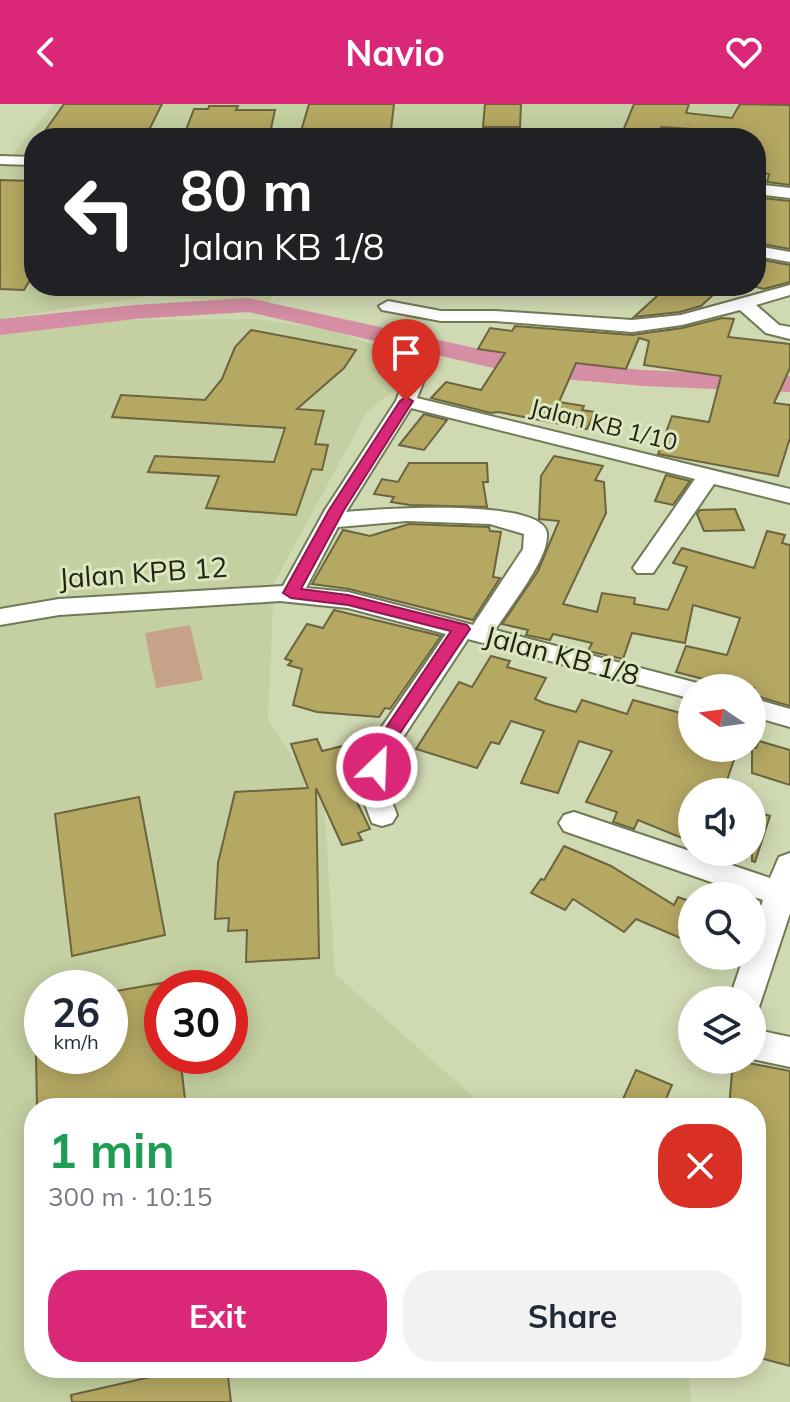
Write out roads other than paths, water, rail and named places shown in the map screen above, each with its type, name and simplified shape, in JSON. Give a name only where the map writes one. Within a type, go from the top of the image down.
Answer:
[{"type":"street","points":[[0,160],[24,161]]},
{"type":"street","points":[[766,190],[790,193]]},
{"type":"street","points":[[766,253],[790,257]]},
{"type":"street","points":[[388,306],[441,316],[495,316],[632,326],[682,320],[745,305],[790,290]]},
{"type":"street","points":[[745,305],[773,329],[790,333]]},
{"type":"street","points":[[291,593],[330,521],[406,401],[420,365]]},
{"type":"street","name":"Jalan KB 1/10","points":[[406,401],[790,496]]},
{"type":"street","points":[[645,568],[708,476]]},
{"type":"street","points":[[330,521],[427,513],[509,522],[536,530],[535,549],[382,747],[372,786],[382,815]]},
{"type":"street","name":"Jalan KPB 12","points":[[0,617],[59,607],[291,593]]},
{"type":"street","name":"Jalan KB 1/8","points":[[291,593],[348,600],[678,686]]},
{"type":"street","points":[[766,711],[790,718]]},
{"type":"street","points":[[574,823],[787,885],[751,986]]},
{"type":"street","points":[[766,1047],[790,1052]]},
{"type":"waterway","points":[[0,327],[135,312],[248,305],[529,368],[644,378],[790,384]]}]
